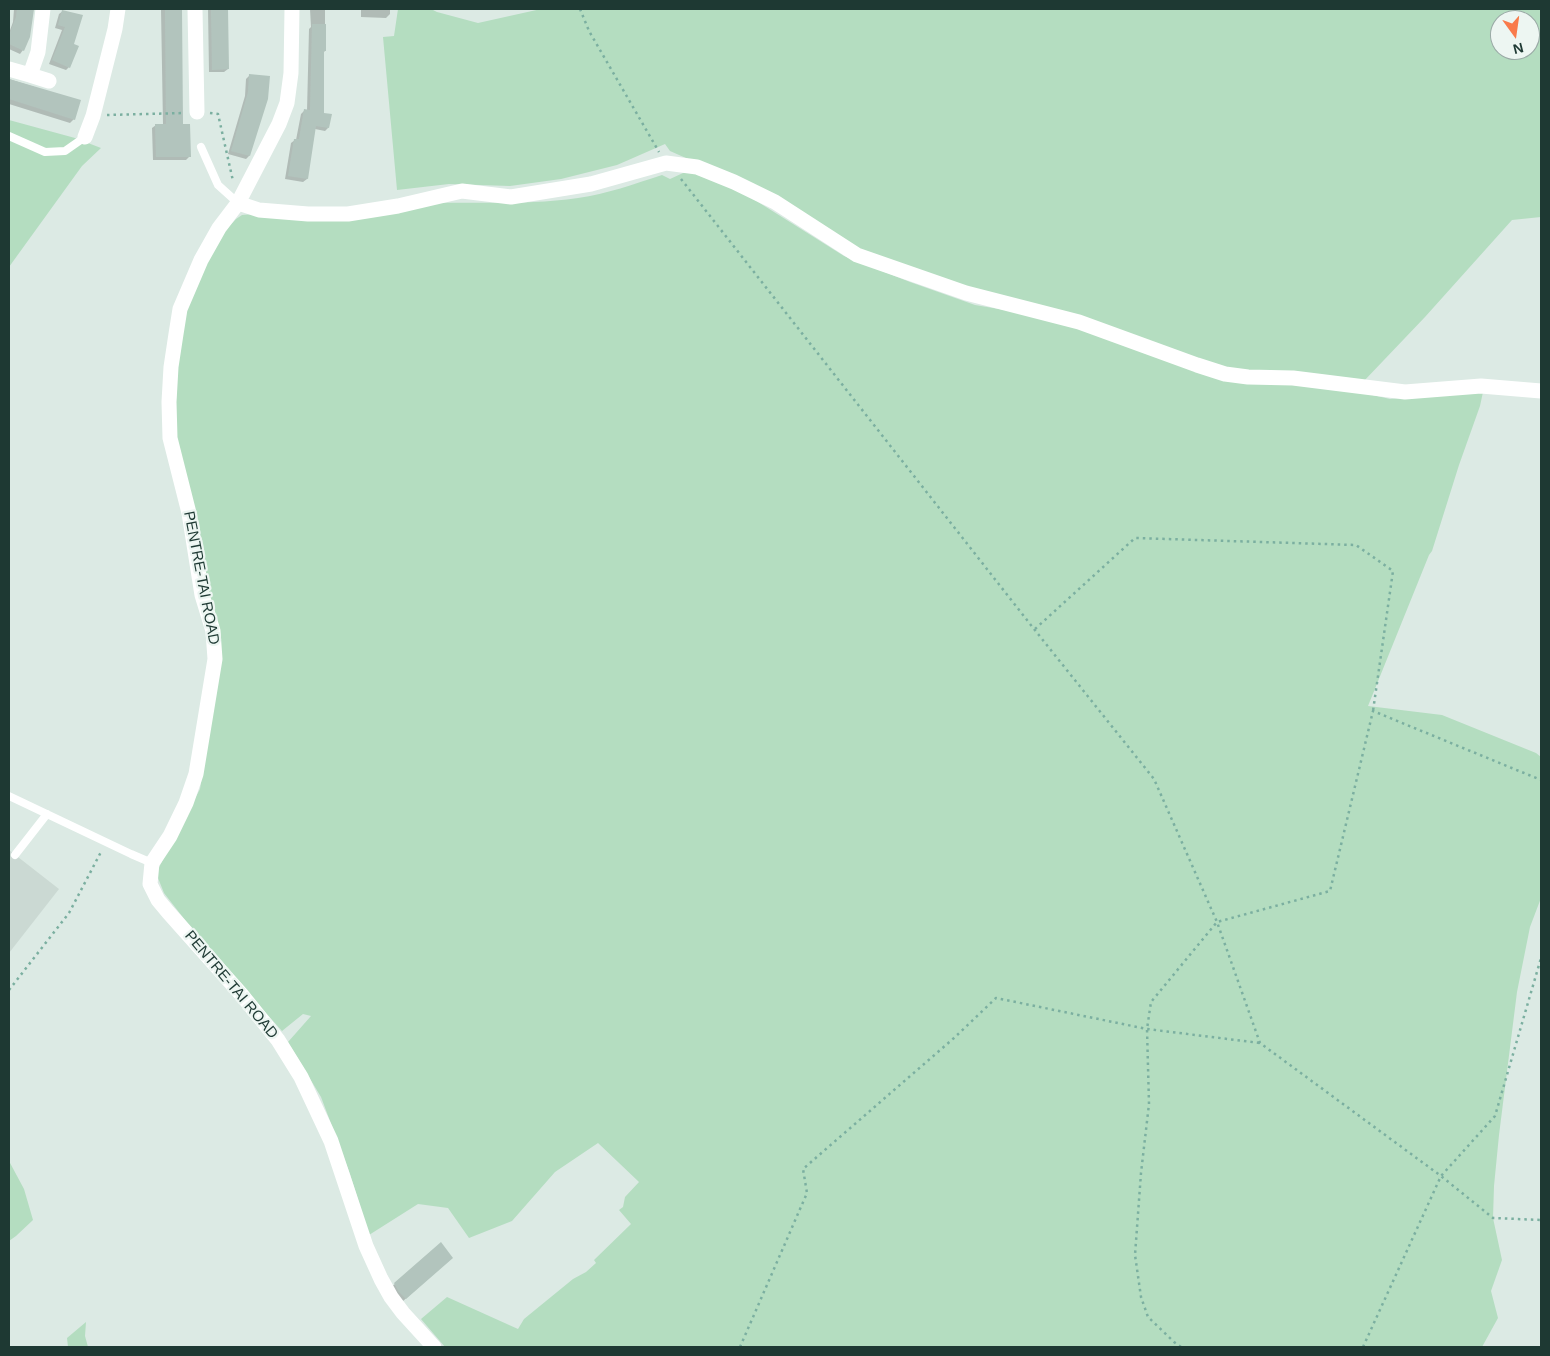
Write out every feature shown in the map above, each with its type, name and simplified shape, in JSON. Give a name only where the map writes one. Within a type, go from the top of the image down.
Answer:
[{"type":"street","points":[[30,75],[38,52],[43,9]]},
{"type":"street","points":[[85,136],[93,116],[118,9]]},
{"type":"street","points":[[195,9],[197,112]]},
{"type":"street","name":"PENTRE-TAI ROAD","points":[[292,9],[288,103],[238,203],[201,260],[180,309],[171,367],[169,402],[170,438],[189,513],[202,595],[213,631],[215,659],[196,774],[186,803],[174,827],[152,862],[150,884],[158,900],[241,994],[278,1040],[301,1077],[331,1140],[366,1246],[381,1279],[390,1297],[434,1347]]},
{"type":"street","points":[[9,70],[48,82]]},
{"type":"street","points":[[238,203],[258,210],[308,214],[348,214],[398,206],[462,191],[512,197],[590,184],[666,163],[697,167],[775,202],[857,255],[966,293],[1079,322],[1225,374],[1248,377],[1293,378],[1405,392],[1481,386],[1541,391]]},
{"type":"lane","points":[[9,136],[46,152],[65,151],[85,136]]},
{"type":"lane","points":[[202,147],[218,185],[238,203]]},
{"type":"lane","points":[[9,796],[131,854],[152,862]]},
{"type":"lane","points":[[15,855],[47,814]]},
{"type":"path","points":[[580,9],[589,31],[666,163],[678,175],[1154,779],[1217,922],[1260,1043]]},
{"type":"path","points":[[93,116],[197,112],[218,114],[238,203]]},
{"type":"path","points":[[1034,629],[1135,538],[1356,545],[1393,572],[1374,711],[1330,891],[1217,922],[1151,1002],[1147,1029],[1148,1104],[1135,1255],[1141,1297],[1148,1317],[1181,1347]]},
{"type":"path","points":[[1374,711],[1541,780]]},
{"type":"path","points":[[9,990],[69,913],[102,850]]},
{"type":"path","points":[[1362,1347],[1441,1176],[1496,1116],[1541,958]]},
{"type":"path","points":[[740,1347],[807,1193],[803,1168],[996,998],[1147,1029],[1260,1043],[1441,1176],[1493,1218],[1541,1220]]},
{"type":"shaded area","points":[[9,850],[59,889],[9,953]]},
{"type":"green space","points":[[398,9],[431,9],[478,23],[541,9],[1541,9],[1541,217],[1512,220],[1425,317],[1363,382],[1234,371],[870,256],[763,192],[670,151],[665,144],[617,165],[561,179],[510,186],[449,184],[397,190],[383,37],[394,36]]},
{"type":"green space","points":[[9,120],[75,138],[101,148],[82,166],[9,267]]},
{"type":"green space","points":[[683,173],[699,173],[731,185],[844,256],[910,282],[975,305],[1023,313],[1098,334],[1215,377],[1351,390],[1390,399],[1483,392],[1432,551],[1368,706],[1442,715],[1536,753],[1541,757],[1541,898],[1530,927],[1517,992],[1499,1135],[1493,1218],[1502,1260],[1491,1291],[1498,1318],[1482,1347],[445,1347],[421,1319],[447,1297],[518,1329],[524,1319],[596,1263],[594,1260],[631,1224],[619,1210],[623,1207],[625,1197],[639,1182],[598,1143],[555,1172],[512,1221],[469,1238],[448,1208],[418,1204],[369,1235],[350,1174],[321,1097],[288,1042],[311,1016],[303,1014],[282,1031],[199,938],[164,893],[156,873],[200,789],[212,716],[211,608],[201,537],[175,437],[177,364],[187,308],[205,266],[222,234],[242,215],[433,203],[560,200],[599,194],[662,175],[670,179]]},
{"type":"green space","points":[[9,1161],[24,1189],[33,1220],[9,1241]]},
{"type":"green space","points":[[86,1322],[85,1336],[88,1347],[68,1347],[67,1338]]},
{"type":"building","points":[[17,9],[34,9],[30,37],[24,51],[9,44],[9,35]]},
{"type":"building","points":[[165,9],[182,9],[183,124],[190,124],[191,157],[156,157],[155,124],[166,124]]},
{"type":"building","points":[[211,9],[228,9],[229,69],[212,70]]},
{"type":"building","points":[[62,10],[83,15],[74,44],[79,46],[70,68],[52,60],[65,27],[58,25]]},
{"type":"building","points":[[312,24],[326,24],[324,113],[332,114],[329,128],[316,126],[308,179],[288,176],[294,139],[299,139],[304,109],[310,110]]},
{"type":"building","points":[[249,74],[270,76],[268,99],[250,156],[231,151],[248,92]]},
{"type":"building","points":[[9,79],[81,100],[75,120],[9,99]]},
{"type":"building","points":[[441,1242],[453,1258],[406,1299],[394,1283]]}]
